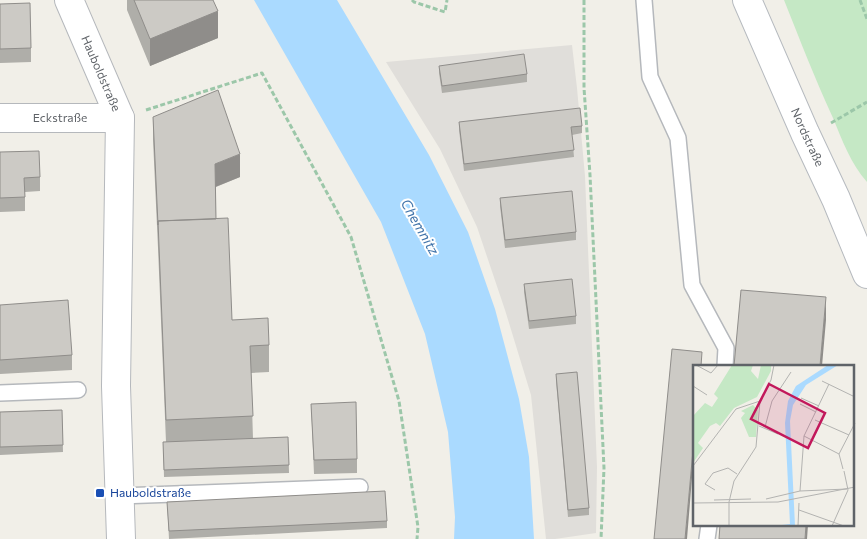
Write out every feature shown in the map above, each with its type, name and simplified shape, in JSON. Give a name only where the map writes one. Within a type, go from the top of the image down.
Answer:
[{"type":"street","name":"Hauboldstraße","points":[[69,0],[120,118],[116,386],[121,539]]},
{"type":"street","name":"Nordstraße","points":[[747,0],[836,199],[867,274]]},
{"type":"street","name":"Eckstraße","points":[[0,118],[120,118]]},
{"type":"lane","points":[[644,0],[650,77],[678,138],[692,285],[726,348],[725,365]]},
{"type":"lane","points":[[0,393],[78,390]]},
{"type":"lane","points":[[120,496],[360,487]]},
{"type":"lane","points":[[707,539],[709,526]]},
{"type":"path","points":[[412,0],[445,12],[448,0]]},
{"type":"path","points":[[584,0],[584,88],[604,468],[601,539]]},
{"type":"path","points":[[860,0],[867,19]]},
{"type":"path","points":[[120,118],[262,72],[351,238],[399,401],[418,527],[417,539]]},
{"type":"path","points":[[834,122],[867,102]]},
{"type":"shaded area","points":[[572,45],[585,176],[597,467],[596,533],[546,539],[531,395],[505,310],[477,227],[440,149],[386,62]]},
{"type":"green space","points":[[784,0],[867,0],[867,182],[856,167],[843,143]]},
{"type":"water","name":"Chemnitz","points":[[254,0],[337,0],[429,155],[468,232],[495,309],[519,399],[529,457],[534,539],[454,539],[455,517],[448,432],[425,334],[381,222]]},
{"type":"building","points":[[134,0],[213,0],[218,11],[150,39]]},
{"type":"building","points":[[30,3],[31,48],[0,49],[0,4]]},
{"type":"building","points":[[524,54],[527,74],[442,86],[439,66]]},
{"type":"building","points":[[218,90],[240,154],[215,164],[216,219],[158,221],[158,225],[153,117]]},
{"type":"building","points":[[580,108],[582,126],[571,127],[574,150],[464,164],[459,122]]},
{"type":"building","points":[[39,151],[40,177],[24,178],[25,197],[0,198],[0,152]]},
{"type":"building","points":[[572,191],[576,232],[505,240],[500,198]]},
{"type":"building","points":[[228,218],[232,320],[268,318],[269,345],[250,346],[253,416],[166,420],[158,221]]},
{"type":"building","points":[[572,279],[576,316],[529,321],[524,284]]},
{"type":"building","points":[[741,290],[826,297],[820,365],[734,365]]},
{"type":"building","points":[[68,300],[72,355],[0,360],[0,305]]},
{"type":"building","points":[[672,349],[702,352],[701,365],[693,365],[693,450],[685,539],[654,539]]},
{"type":"building","points":[[577,372],[589,508],[568,510],[556,374]]},
{"type":"building","points":[[356,402],[357,459],[314,460],[311,404]]},
{"type":"building","points":[[62,410],[63,445],[0,447],[0,412]]},
{"type":"building","points":[[288,437],[289,465],[164,470],[163,442]]},
{"type":"building","points":[[385,491],[387,521],[169,531],[167,502]]},
{"type":"building","points":[[720,526],[806,526],[805,539],[719,539]]},
{"type":"place","name":"Hauboldstraße","points":[[100,493]]}]
